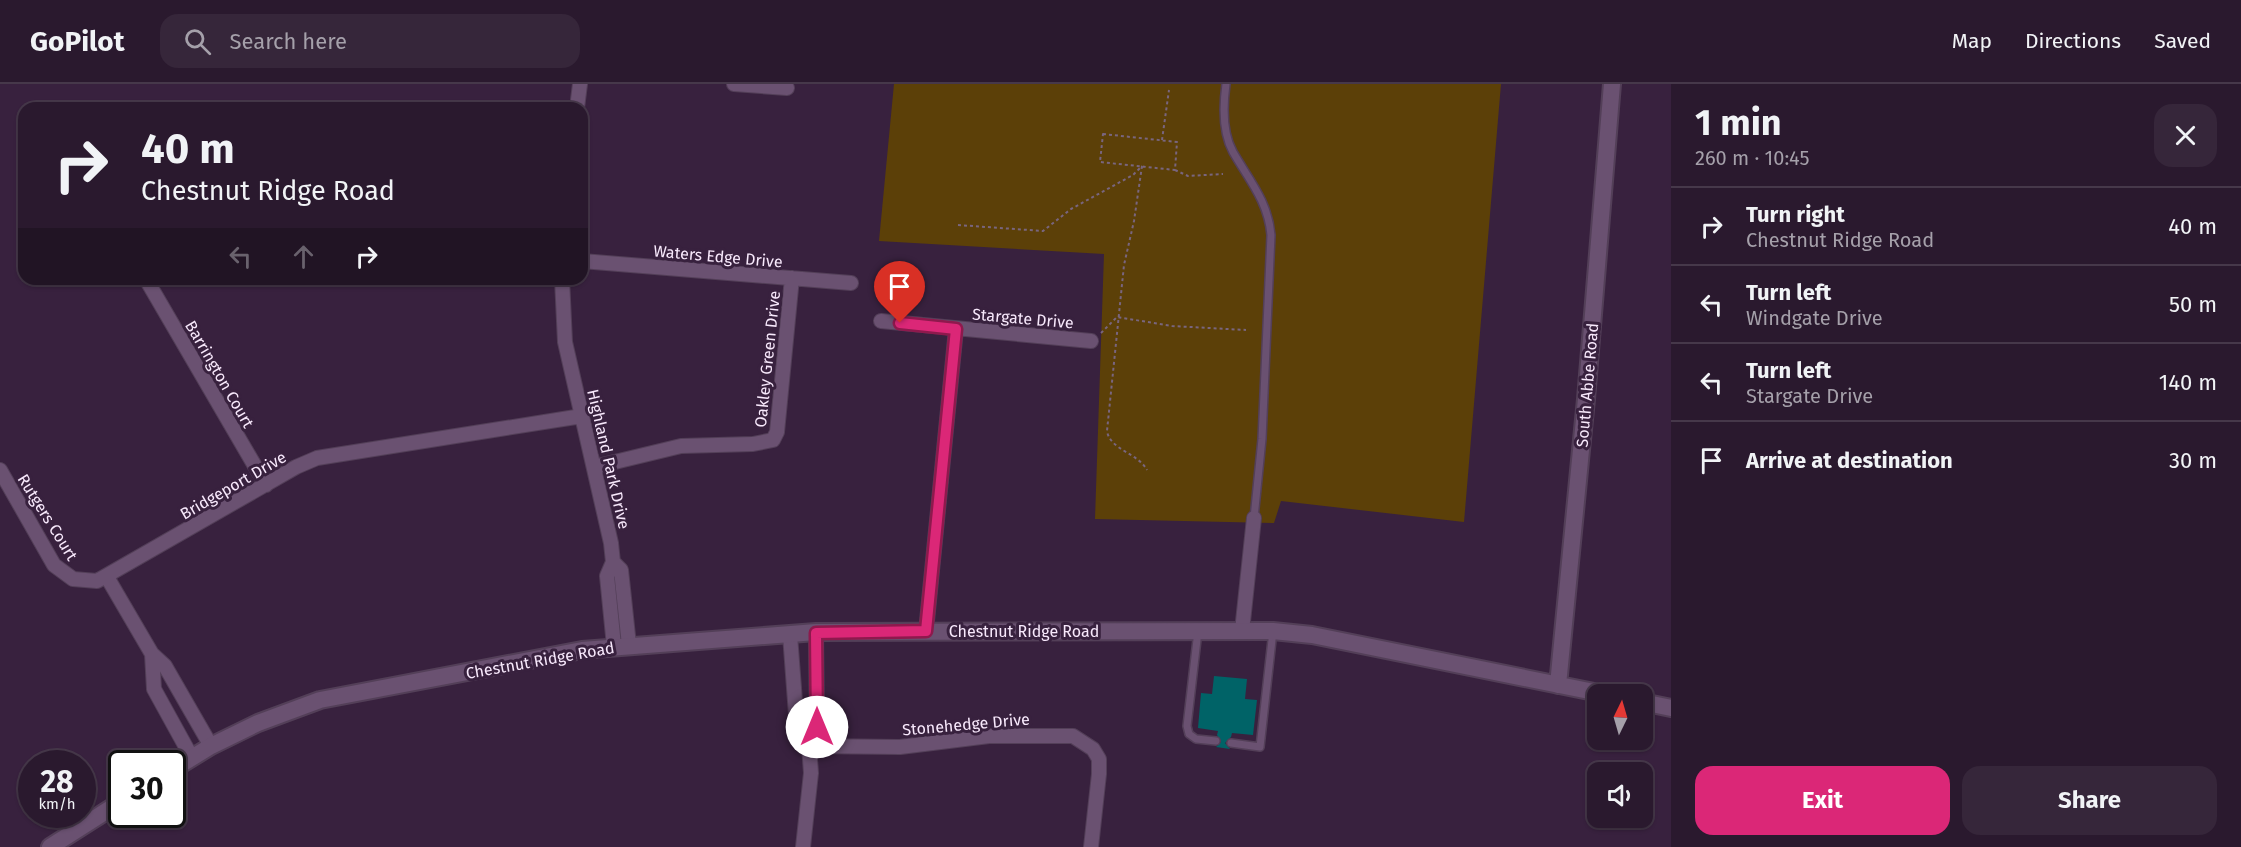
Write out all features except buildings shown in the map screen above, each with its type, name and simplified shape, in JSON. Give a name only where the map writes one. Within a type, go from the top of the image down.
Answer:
[{"type":"street","points":[[578,102],[580,84]]},
{"type":"street","points":[[734,84],[787,88]]},
{"type":"street","name":"South Abbe Road","points":[[1558,685],[1586,399],[1612,84]]},
{"type":"street","name":"Waters Edge Drive","points":[[588,261],[851,283]]},
{"type":"street","name":"Oakley Green Drive","points":[[594,467],[681,446],[753,444],[773,440],[777,432],[792,278]]},
{"type":"street","name":"Barrington Court","points":[[149,285],[266,485]]},
{"type":"street","name":"Highland Park Drive","points":[[562,285],[565,342],[613,562],[621,570],[622,646]]},
{"type":"street","name":"Stargate Drive","points":[[881,321],[1093,340]]},
{"type":"street","points":[[926,631],[956,329]]},
{"type":"street","name":"Bridgeport Drive","points":[[107,577],[296,467],[339,453],[582,416]]},
{"type":"street","name":"Rutgers Court","points":[[0,470],[54,565],[62,573],[84,582],[107,577]]},
{"type":"street","points":[[1242,631],[1254,518]]},
{"type":"street","points":[[107,577],[152,654],[165,666],[211,746]]},
{"type":"street","name":"Chestnut Ridge Road","points":[[186,762],[211,746],[258,723],[320,700],[622,646],[790,634],[926,631],[1273,631],[1312,635],[1587,691]]},
{"type":"street","points":[[803,847],[811,773],[809,746],[817,727],[816,633]]},
{"type":"street","points":[[790,634],[797,728],[809,746]]},
{"type":"street","points":[[152,654],[154,689],[192,758]]},
{"type":"street","points":[[1653,704],[1671,708]]},
{"type":"street","name":"Stonehedge Drive","points":[[809,746],[900,747],[989,736],[1073,736],[1093,749],[1099,759],[1100,774],[1091,847]]},
{"type":"street","points":[[50,847],[108,810]]},
{"type":"lane","points":[[1226,84],[1224,114],[1226,133],[1232,151],[1265,205],[1271,235],[1262,439],[1254,518]]},
{"type":"lane","points":[[1198,631],[1187,726],[1189,734],[1196,739],[1216,741]]},
{"type":"lane","points":[[1231,743],[1260,747],[1273,631]]},
{"type":"path","points":[[1162,140],[1169,90]]},
{"type":"path","points":[[1175,170],[1177,142],[1103,134],[1100,162],[1175,170],[1188,176],[1223,174]]},
{"type":"path","points":[[958,225],[1043,231],[1071,209],[1133,175],[1142,166]]},
{"type":"path","points":[[1142,166],[1134,221],[1124,265],[1108,437],[1119,447],[1141,460],[1147,470]]},
{"type":"path","points":[[1093,340],[1117,317],[1172,326],[1246,330]]},
{"type":"shaded area","points":[[894,84],[1501,84],[1464,522],[1281,501],[1274,523],[1095,519],[1104,254],[879,241]]},
{"type":"route","points":[[817,727],[816,633],[926,631],[956,329],[900,323]]}]
